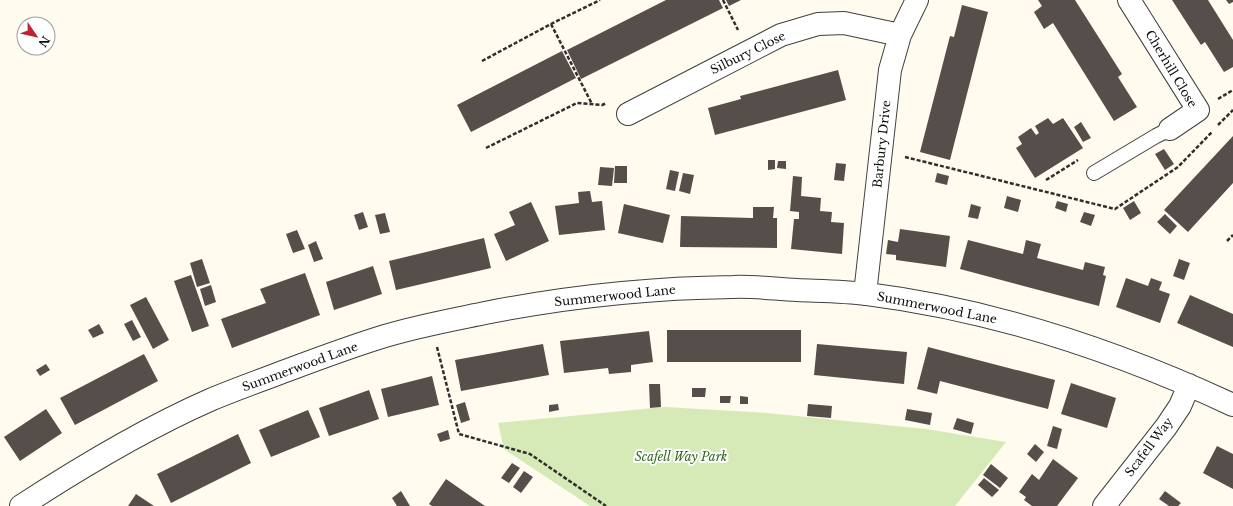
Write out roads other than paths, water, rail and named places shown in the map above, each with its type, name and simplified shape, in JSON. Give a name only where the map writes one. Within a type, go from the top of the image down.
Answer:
[{"type":"street","name":"Barbury Drive","points":[[865,294],[890,70],[900,35],[917,0]]},
{"type":"street","name":"Cherhill Close","points":[[1129,0],[1198,110],[1170,129]]},
{"type":"street","name":"Silbury Close","points":[[628,114],[781,35],[818,24],[844,23],[900,35]]},
{"type":"street","name":"Summerwood Lane","points":[[20,506],[70,475],[150,430],[213,399],[384,336],[431,324],[530,304],[636,291],[736,287],[865,294],[916,302],[993,317],[1091,346],[1189,385],[1233,405]]},
{"type":"street","name":"Scafell Way","points":[[1104,506],[1166,427],[1180,406],[1189,385]]},
{"type":"lane","points":[[1094,173],[1170,129]]},
{"type":"park label","name":"Scafell Way Park","points":[[681,457]]}]
